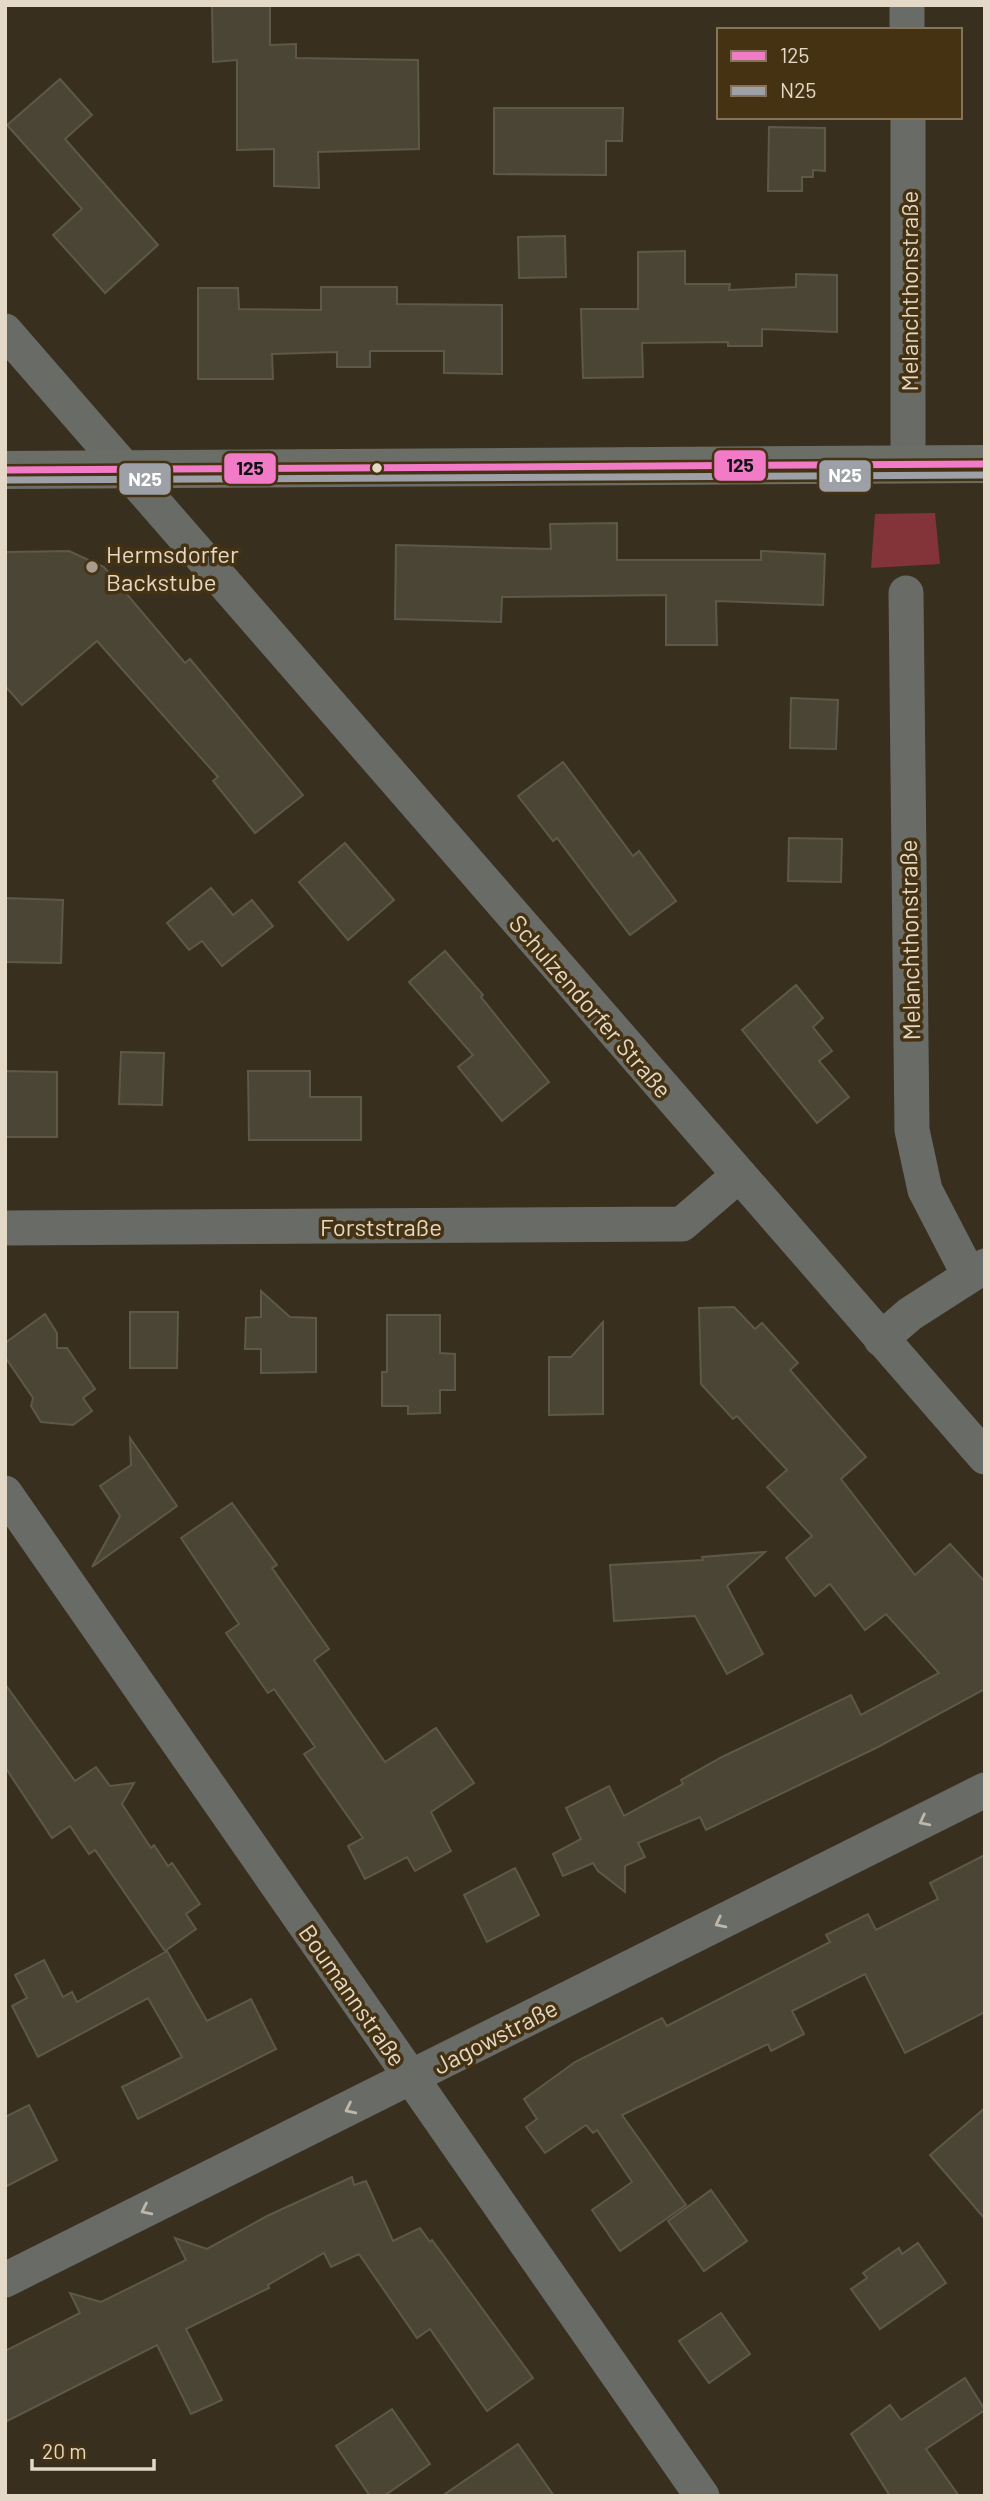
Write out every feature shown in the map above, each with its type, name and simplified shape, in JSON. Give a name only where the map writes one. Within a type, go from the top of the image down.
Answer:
[{"type":"main road","points":[[5,470],[985,464]]},
{"type":"street","points":[[907,5],[907,28]]},
{"type":"street","name":"Melanchthonstraße","points":[[908,119],[908,464]]},
{"type":"street","name":"Schulzendorfer Straße","points":[[5,331],[985,1457]]},
{"type":"street","name":"Melanchthonstraße","points":[[906,593],[912,1130],[925,1190],[977,1270]]},
{"type":"street","name":"Forststraße","points":[[5,1228],[682,1224],[739,1175]]},
{"type":"street","points":[[881,1339],[910,1314],[977,1270]]},
{"type":"street","name":"Boumannstraße","points":[[5,1493],[702,2496]]},
{"type":"street","name":"Jagowstraße","points":[[5,2280],[985,1790]]},
{"type":"shaded area","points":[[935,513],[940,564],[871,568],[875,514]]},
{"type":"building","points":[[212,5],[270,5],[270,45],[296,44],[296,58],[418,60],[419,149],[318,152],[319,188],[274,186],[274,149],[237,150],[237,60],[213,62]]},
{"type":"building","points":[[60,79],[92,115],[65,139],[158,245],[105,293],[53,235],[82,209],[7,125]]},
{"type":"building","points":[[494,108],[623,108],[622,141],[606,141],[606,175],[494,174]]},
{"type":"building","points":[[769,127],[825,128],[825,171],[813,170],[813,177],[802,177],[802,191],[768,191]]},
{"type":"building","points":[[565,236],[566,277],[519,278],[518,237]]},
{"type":"building","points":[[685,251],[685,284],[730,284],[729,290],[796,287],[796,274],[837,275],[837,332],[762,329],[762,346],[728,346],[728,342],[642,343],[643,377],[583,378],[581,309],[638,309],[638,252]]},
{"type":"building","points":[[321,287],[397,287],[397,304],[502,305],[502,374],[444,373],[444,351],[370,351],[370,367],[337,367],[337,352],[272,354],[273,379],[198,379],[198,288],[238,288],[239,309],[321,310]]},
{"type":"building","points":[[617,523],[617,560],[761,560],[761,551],[825,554],[823,605],[716,601],[717,645],[666,645],[666,595],[502,597],[501,622],[395,619],[396,545],[551,549],[550,524]]},
{"type":"building","points":[[69,551],[104,567],[185,663],[190,659],[303,795],[255,833],[213,781],[218,777],[97,641],[22,705],[5,686],[5,552]]},
{"type":"building","points":[[791,698],[838,700],[836,749],[790,748]]},
{"type":"building","points":[[563,762],[633,856],[639,851],[676,901],[630,935],[557,838],[553,841],[518,796]]},
{"type":"building","points":[[789,838],[842,839],[841,882],[788,881]]},
{"type":"building","points":[[345,843],[394,900],[348,940],[299,882]]},
{"type":"building","points":[[211,888],[233,915],[252,900],[273,926],[222,966],[202,941],[189,950],[167,923]]},
{"type":"building","points":[[5,898],[63,900],[61,963],[5,962]]},
{"type":"building","points":[[445,951],[483,995],[481,997],[549,1082],[502,1121],[458,1067],[473,1055],[409,982]]},
{"type":"building","points":[[796,985],[823,1018],[813,1027],[832,1051],[819,1061],[849,1097],[817,1123],[742,1030]]},
{"type":"building","points":[[121,1052],[164,1053],[162,1105],[119,1104]]},
{"type":"building","points":[[5,1071],[57,1072],[57,1137],[5,1137]]},
{"type":"building","points":[[248,1071],[310,1071],[310,1097],[361,1097],[361,1140],[249,1140]]},
{"type":"building","points":[[261,1291],[290,1317],[316,1318],[316,1372],[261,1373],[261,1349],[245,1349],[246,1318],[261,1317]]},
{"type":"building","points":[[734,1307],[755,1329],[762,1323],[798,1363],[790,1370],[866,1457],[841,1479],[915,1575],[950,1544],[985,1582],[985,1689],[878,1747],[706,1830],[700,1817],[638,1843],[645,1857],[625,1866],[625,1892],[598,1871],[593,1863],[563,1876],[553,1854],[581,1839],[566,1808],[609,1786],[624,1816],[683,1784],[681,1780],[722,1757],[851,1695],[861,1715],[939,1673],[886,1614],[865,1630],[830,1584],[815,1596],[786,1558],[812,1536],[767,1487],[787,1470],[737,1416],[733,1419],[701,1384],[699,1308]]},
{"type":"building","points":[[130,1312],[178,1312],[177,1368],[130,1368]]},
{"type":"building","points":[[45,1314],[57,1333],[57,1348],[67,1348],[95,1389],[83,1398],[92,1411],[73,1425],[41,1422],[31,1406],[33,1398],[5,1357],[5,1343]]},
{"type":"building","points":[[387,1315],[440,1315],[440,1353],[455,1354],[455,1390],[440,1390],[440,1413],[408,1414],[408,1406],[382,1406],[382,1372],[387,1372]]},
{"type":"building","points":[[603,1322],[603,1414],[549,1415],[549,1357],[571,1357]]},
{"type":"building","points":[[130,1438],[177,1506],[92,1567],[120,1516],[100,1486],[131,1465]]},
{"type":"building","points":[[232,1503],[277,1565],[272,1568],[329,1649],[314,1660],[385,1762],[436,1728],[474,1783],[431,1812],[451,1851],[415,1871],[407,1857],[365,1879],[348,1846],[363,1838],[304,1754],[315,1747],[274,1689],[268,1693],[226,1633],[239,1624],[181,1538]]},
{"type":"building","points":[[765,1552],[727,1586],[763,1654],[727,1674],[695,1616],[614,1621],[610,1565],[703,1560],[702,1557]]},
{"type":"building","points":[[5,1684],[75,1781],[96,1767],[110,1786],[134,1783],[122,1804],[151,1848],[154,1845],[168,1866],[172,1863],[200,1904],[186,1914],[196,1929],[165,1951],[95,1850],[89,1854],[70,1826],[52,1838],[5,1767]]},
{"type":"building","points":[[985,1855],[985,2012],[905,2053],[865,1974],[792,2011],[804,2034],[771,2051],[768,2044],[622,2115],[686,2205],[620,2251],[592,2210],[632,2182],[597,2130],[593,2133],[586,2125],[545,2153],[526,2127],[537,2119],[524,2099],[575,2062],[662,2018],[667,2026],[830,1942],[826,1935],[868,1914],[876,1930],[938,1899],[930,1883]]},
{"type":"building","points":[[515,1868],[539,1915],[487,1942],[464,1895]]},
{"type":"building","points":[[167,1951],[207,2021],[251,1999],[276,2049],[138,2119],[122,2087],[182,2057],[148,1998],[38,2057],[12,2006],[27,1998],[15,1975],[44,1960],[63,1997],[72,1992],[77,2002]]},
{"type":"building","points":[[29,2105],[57,2160],[5,2187],[5,2117]]},
{"type":"building","points":[[985,2108],[985,2219],[930,2155]]},
{"type":"building","points":[[352,2177],[354,2185],[366,2181],[393,2241],[420,2228],[430,2242],[432,2240],[533,2378],[487,2411],[430,2329],[417,2338],[359,2254],[331,2267],[324,2253],[268,2285],[269,2288],[186,2329],[222,2400],[191,2414],[157,2345],[5,2422],[5,2351],[80,2313],[70,2293],[101,2302],[186,2260],[175,2238],[207,2249],[267,2216]]},
{"type":"building","points":[[711,2190],[747,2241],[704,2271],[668,2221]]},
{"type":"building","points":[[918,2243],[946,2283],[880,2329],[851,2289],[867,2278],[863,2273],[880,2261],[899,2248],[902,2254]]},
{"type":"building","points":[[721,2313],[750,2354],[709,2383],[679,2341]]},
{"type":"building","points":[[965,2378],[985,2410],[926,2449],[959,2496],[890,2496],[851,2434],[890,2405],[901,2420]]},
{"type":"building","points":[[392,2409],[430,2464],[384,2496],[370,2496],[336,2446]]},
{"type":"building","points":[[518,2444],[554,2496],[442,2496]]},
{"type":"transit line","name":"125","points":[[5,470],[985,464]]},
{"type":"transit line","name":"N25","points":[[5,480],[985,475]]},
{"type":"place","name":"Hermsdorfer Backstube","points":[[92,567]]}]
